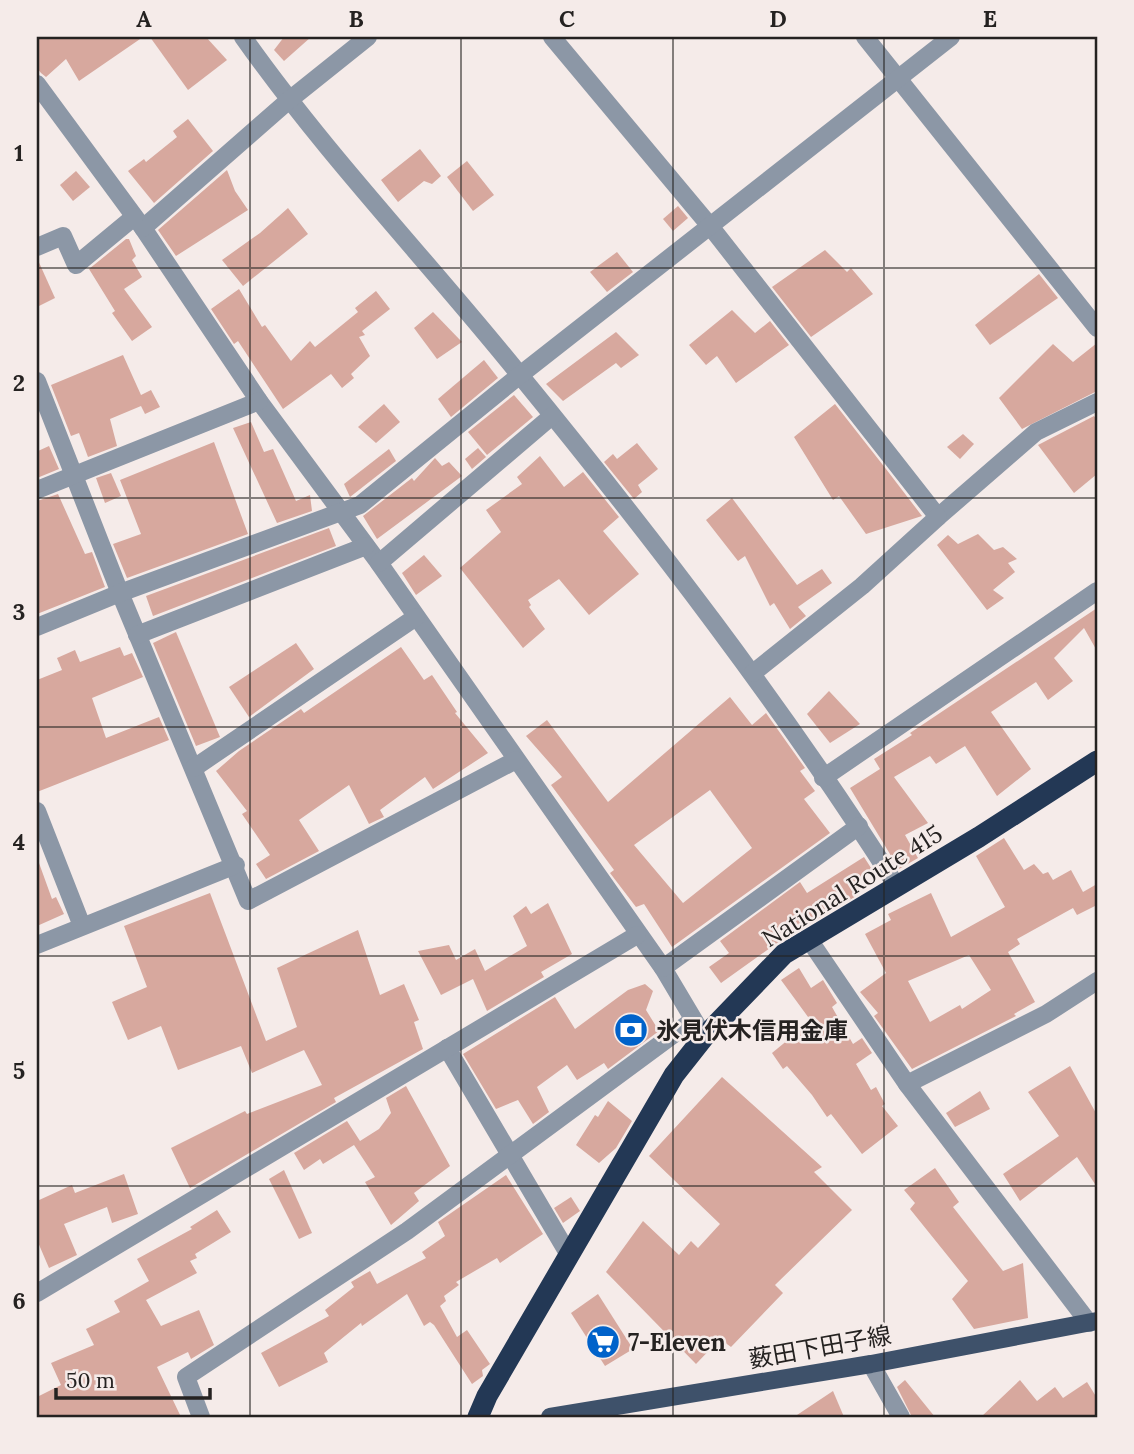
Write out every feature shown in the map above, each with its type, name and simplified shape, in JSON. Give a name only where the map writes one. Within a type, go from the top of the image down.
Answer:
[{"type":"highway","name":"National Route 415","points":[[478,1417],[487,1396],[699,1028],[784,954],[810,941],[896,885],[979,837],[1097,761]]},
{"type":"main road","name":"薮田下田子線","points":[[550,1417],[871,1364],[1093,1322]]},
{"type":"street","points":[[243,37],[288,101],[520,374],[753,673],[823,778],[859,826],[896,885]]},
{"type":"street","points":[[37,247],[63,236],[76,265],[139,223],[368,37]]},
{"type":"street","points":[[552,37],[710,226],[939,517]]},
{"type":"street","points":[[865,37],[1097,328]]},
{"type":"street","points":[[37,627],[120,593],[340,510],[360,505],[520,374],[951,37]]},
{"type":"street","points":[[37,84],[139,223],[259,401],[379,563],[637,935],[663,968],[699,1028],[509,1156],[407,1231],[186,1377],[201,1417]]},
{"type":"street","points":[[37,381],[72,475],[137,635],[236,865],[248,901],[516,760]]},
{"type":"street","points":[[37,490],[259,401]]},
{"type":"street","points":[[753,673],[862,586],[1036,432],[1097,402]]},
{"type":"street","points":[[379,563],[552,416]]},
{"type":"street","points":[[137,635],[366,546]]},
{"type":"street","points":[[823,778],[1097,591]]},
{"type":"street","points":[[194,768],[416,617]]},
{"type":"street","points":[[37,811],[82,926]]},
{"type":"street","points":[[663,968],[859,826]]},
{"type":"street","points":[[37,945],[236,865]]},
{"type":"street","points":[[39,1285],[637,935]]},
{"type":"street","points":[[810,941],[907,1084],[1093,1322]]},
{"type":"street","points":[[907,1084],[1046,1014],[1097,981]]},
{"type":"street","points":[[447,1048],[569,1255]]},
{"type":"street","points":[[871,1364],[901,1417]]},
{"type":"building","points":[[37,37],[143,37],[79,81],[66,59],[46,77],[41,73],[37,68]]},
{"type":"building","points":[[150,37],[206,37],[227,60],[188,90]]},
{"type":"building","points":[[284,37],[311,37],[284,61],[274,50]]},
{"type":"building","points":[[188,119],[213,151],[154,203],[128,171],[144,159],[146,162],[177,137],[173,131]]},
{"type":"building","points":[[420,149],[441,176],[432,184],[424,181],[398,202],[381,180]]},
{"type":"building","points":[[467,161],[494,195],[473,211],[447,177]]},
{"type":"building","points":[[227,170],[235,191],[248,210],[176,256],[158,230]]},
{"type":"building","points":[[76,171],[90,187],[73,201],[60,185]]},
{"type":"building","points":[[678,206],[688,218],[673,231],[663,219]]},
{"type":"building","points":[[288,208],[308,234],[243,286],[222,260],[260,233]]},
{"type":"building","points":[[129,239],[136,256],[132,260],[142,277],[124,289],[152,327],[132,341],[112,313],[115,311],[89,269]]},
{"type":"building","points":[[825,250],[847,272],[851,268],[873,294],[811,337],[772,287]]},
{"type":"building","points":[[617,252],[633,272],[607,292],[590,272]]},
{"type":"building","points":[[37,258],[55,298],[37,307]]},
{"type":"building","points":[[1039,274],[1058,298],[990,345],[975,325]]},
{"type":"building","points":[[239,289],[262,327],[265,325],[291,361],[310,341],[315,347],[358,312],[355,308],[376,291],[390,309],[362,331],[365,335],[359,337],[370,356],[351,374],[354,378],[342,388],[331,374],[283,409],[238,341],[234,344],[211,309]]},
{"type":"building","points":[[732,310],[755,333],[770,321],[789,345],[736,383],[717,356],[706,365],[689,345]]},
{"type":"building","points":[[433,312],[462,342],[437,359],[414,328]]},
{"type":"building","points":[[616,332],[639,355],[621,368],[616,363],[563,401],[546,384]]},
{"type":"building","points":[[1097,343],[1097,391],[1022,429],[999,398],[1053,344],[1073,362]]},
{"type":"building","points":[[123,355],[141,395],[151,390],[160,407],[145,414],[141,406],[110,419],[117,446],[88,457],[79,433],[71,436],[51,385]]},
{"type":"building","points":[[484,360],[498,378],[451,417],[438,399]]},
{"type":"building","points":[[514,395],[533,417],[487,455],[468,432]]},
{"type":"building","points":[[384,404],[400,422],[376,443],[358,427]]},
{"type":"building","points":[[835,404],[922,516],[866,534],[839,496],[833,500],[794,437]]},
{"type":"building","points":[[1094,416],[1097,420],[1097,474],[1074,493],[1038,445]]},
{"type":"building","points":[[251,422],[264,452],[273,449],[296,501],[310,495],[312,511],[277,523],[233,428]]},
{"type":"building","points":[[963,434],[974,444],[960,459],[947,447]]},
{"type":"building","points":[[214,442],[248,534],[127,578],[113,544],[141,534],[120,480]]},
{"type":"building","points":[[637,443],[658,469],[638,485],[642,492],[634,499],[604,462],[613,454],[617,459]]},
{"type":"building","points":[[49,446],[59,469],[37,478],[37,448],[38,451]]},
{"type":"building","points":[[478,448],[486,457],[472,469],[465,459]]},
{"type":"building","points":[[389,449],[396,461],[350,497],[344,484]]},
{"type":"building","points":[[540,456],[564,487],[583,472],[619,517],[603,531],[639,574],[589,615],[559,579],[528,600],[531,605],[529,607],[545,629],[523,648],[460,568],[501,532],[486,510],[522,484],[517,477]]},
{"type":"building","points":[[435,458],[442,466],[449,462],[462,476],[377,539],[363,516],[412,478],[414,481]]},
{"type":"building","points":[[111,473],[121,496],[105,503],[96,478]]},
{"type":"building","points":[[58,494],[85,554],[92,552],[105,587],[37,614],[37,501]]},
{"type":"building","points":[[732,498],[797,585],[822,569],[832,583],[798,607],[806,616],[790,629],[774,603],[770,606],[745,556],[738,561],[706,520]]},
{"type":"building","points":[[329,528],[336,546],[153,616],[146,596]]},
{"type":"building","points":[[978,534],[994,550],[1003,547],[1017,559],[1008,563],[1015,572],[993,590],[1004,598],[987,610],[937,545],[948,535],[958,544]]},
{"type":"building","points":[[424,555],[442,576],[416,595],[402,573]]},
{"type":"building","points":[[1097,608],[1097,651],[1084,628],[1054,658],[1073,681],[1048,700],[1036,682],[991,712],[1031,769],[997,796],[965,746],[936,764],[930,756],[894,777],[928,823],[905,835],[918,858],[899,869],[850,788],[880,769],[874,759]]},
{"type":"building","points":[[176,632],[220,737],[196,746],[153,643]]},
{"type":"building","points":[[296,643],[314,669],[249,717],[229,687]]},
{"type":"building","points":[[120,647],[124,656],[132,653],[143,677],[92,698],[106,738],[159,717],[169,740],[37,792],[37,680],[62,670],[57,658],[75,650],[80,662]]},
{"type":"building","points":[[401,647],[424,680],[432,675],[457,712],[455,713],[488,753],[433,789],[425,777],[380,810],[384,817],[369,824],[349,785],[299,820],[319,851],[266,879],[256,864],[270,855],[242,814],[247,811],[216,771],[239,751],[301,709],[304,713]]},
{"type":"building","points":[[829,691],[860,724],[830,743],[807,714]]},
{"type":"building","points":[[730,697],[752,725],[766,713],[805,768],[800,771],[815,791],[804,799],[830,833],[672,947],[644,904],[636,907],[610,873],[614,870],[551,785],[562,777],[526,736],[547,720],[608,802]],"holes":[[[710,790],[752,848],[683,903],[634,845]]]},
{"type":"building","points":[[1004,838],[1024,870],[1034,864],[1043,874],[1048,872],[1053,880],[1071,870],[1083,892],[1097,884],[1097,905],[1077,915],[1073,908],[1017,939],[1020,944],[1008,952],[1035,1002],[1014,1014],[1016,1016],[912,1069],[874,1016],[878,1013],[860,992],[886,973],[865,934],[891,920],[888,914],[931,893],[951,937],[1005,907],[976,856]],"holes":[[[969,955],[991,990],[962,1009],[960,1005],[930,1022],[908,981]]]},
{"type":"building","points":[[864,857],[873,871],[851,884],[858,895],[777,943],[721,983],[709,967],[729,953],[720,941],[800,882],[807,893]]},
{"type":"building","points":[[37,863],[52,899],[56,897],[64,914],[37,926]]},
{"type":"building","points":[[210,893],[266,1041],[297,1027],[277,968],[358,930],[380,995],[404,984],[419,1020],[414,1022],[423,1049],[334,1098],[336,1102],[190,1188],[171,1148],[245,1111],[247,1114],[322,1085],[304,1050],[252,1073],[241,1046],[178,1070],[161,1026],[128,1040],[112,1002],[147,987],[124,926]]},
{"type":"building","points":[[548,903],[572,954],[541,972],[544,977],[487,1011],[473,979],[441,995],[418,951],[449,945],[456,960],[475,949],[485,971],[527,946],[513,916],[526,906],[531,914]]},
{"type":"building","points":[[799,968],[811,988],[823,980],[837,1003],[832,1007],[853,1044],[862,1038],[872,1053],[856,1064],[871,1090],[876,1087],[885,1104],[882,1106],[898,1126],[862,1154],[831,1114],[827,1117],[812,1095],[787,1066],[783,1069],[772,1053],[811,1021],[781,980]]},
{"type":"building","points":[[645,984],[653,991],[646,1010],[659,1031],[608,1069],[604,1063],[577,1080],[567,1065],[537,1087],[549,1112],[533,1124],[518,1100],[496,1109],[463,1054],[555,997],[575,1029],[628,990]]},
{"type":"building","points":[[1070,1066],[1097,1115],[1097,1187],[1077,1157],[1020,1201],[1003,1174],[1059,1136],[1028,1092]]},
{"type":"building","points":[[722,1077],[822,1167],[814,1172],[852,1210],[775,1285],[783,1293],[731,1347],[720,1339],[696,1364],[606,1272],[643,1221],[679,1255],[691,1241],[698,1248],[720,1224],[649,1156]]},
{"type":"building","points":[[406,1086],[450,1166],[414,1193],[419,1201],[391,1225],[365,1182],[375,1177],[354,1145],[323,1164],[320,1159],[304,1170],[294,1153],[347,1121],[360,1141],[379,1129],[391,1113],[386,1098]]},
{"type":"building","points":[[980,1091],[990,1109],[955,1127],[946,1113]]},
{"type":"building","points":[[608,1101],[632,1121],[616,1148],[599,1163],[576,1145],[595,1115],[598,1117]]},
{"type":"building","points":[[935,1168],[959,1202],[953,1207],[1003,1271],[1023,1263],[1028,1318],[974,1329],[952,1299],[968,1281],[910,1209],[915,1203],[904,1190]]},
{"type":"building","points":[[284,1170],[312,1233],[299,1239],[269,1179]]},
{"type":"building","points":[[124,1174],[138,1214],[112,1223],[107,1207],[64,1224],[77,1255],[49,1268],[37,1240],[37,1201],[72,1185],[75,1193]]},
{"type":"building","points":[[506,1175],[543,1234],[500,1263],[497,1258],[456,1282],[459,1285],[444,1296],[446,1301],[440,1306],[457,1337],[467,1330],[490,1364],[482,1370],[483,1376],[472,1384],[434,1325],[430,1322],[424,1326],[407,1294],[362,1326],[361,1323],[324,1353],[328,1362],[279,1387],[261,1353],[329,1316],[325,1310],[354,1287],[351,1282],[370,1271],[377,1284],[426,1258],[422,1252],[445,1236],[438,1222]]},
{"type":"building","points":[[571,1197],[580,1211],[563,1223],[554,1208]]},
{"type":"building","points":[[217,1210],[231,1232],[195,1254],[197,1258],[190,1261],[197,1273],[146,1300],[161,1326],[199,1310],[214,1345],[191,1359],[188,1352],[157,1367],[181,1417],[37,1417],[37,1397],[61,1385],[51,1363],[94,1345],[86,1329],[120,1312],[114,1301],[149,1281],[137,1259],[192,1229],[190,1227]]},
{"type":"building","points":[[598,1294],[633,1349],[605,1366],[571,1313]]},
{"type":"building","points":[[905,1380],[935,1417],[912,1417],[897,1387]]},
{"type":"building","points":[[1020,1380],[1037,1401],[1055,1387],[1063,1398],[1087,1382],[1097,1398],[1097,1417],[981,1417]]},
{"type":"building","points":[[833,1391],[844,1417],[794,1417]]},
{"type":"place","name":"氷見伏木信用金庫","points":[[631,1030]]},
{"type":"place","name":"7-Eleven","points":[[603,1342]]}]
